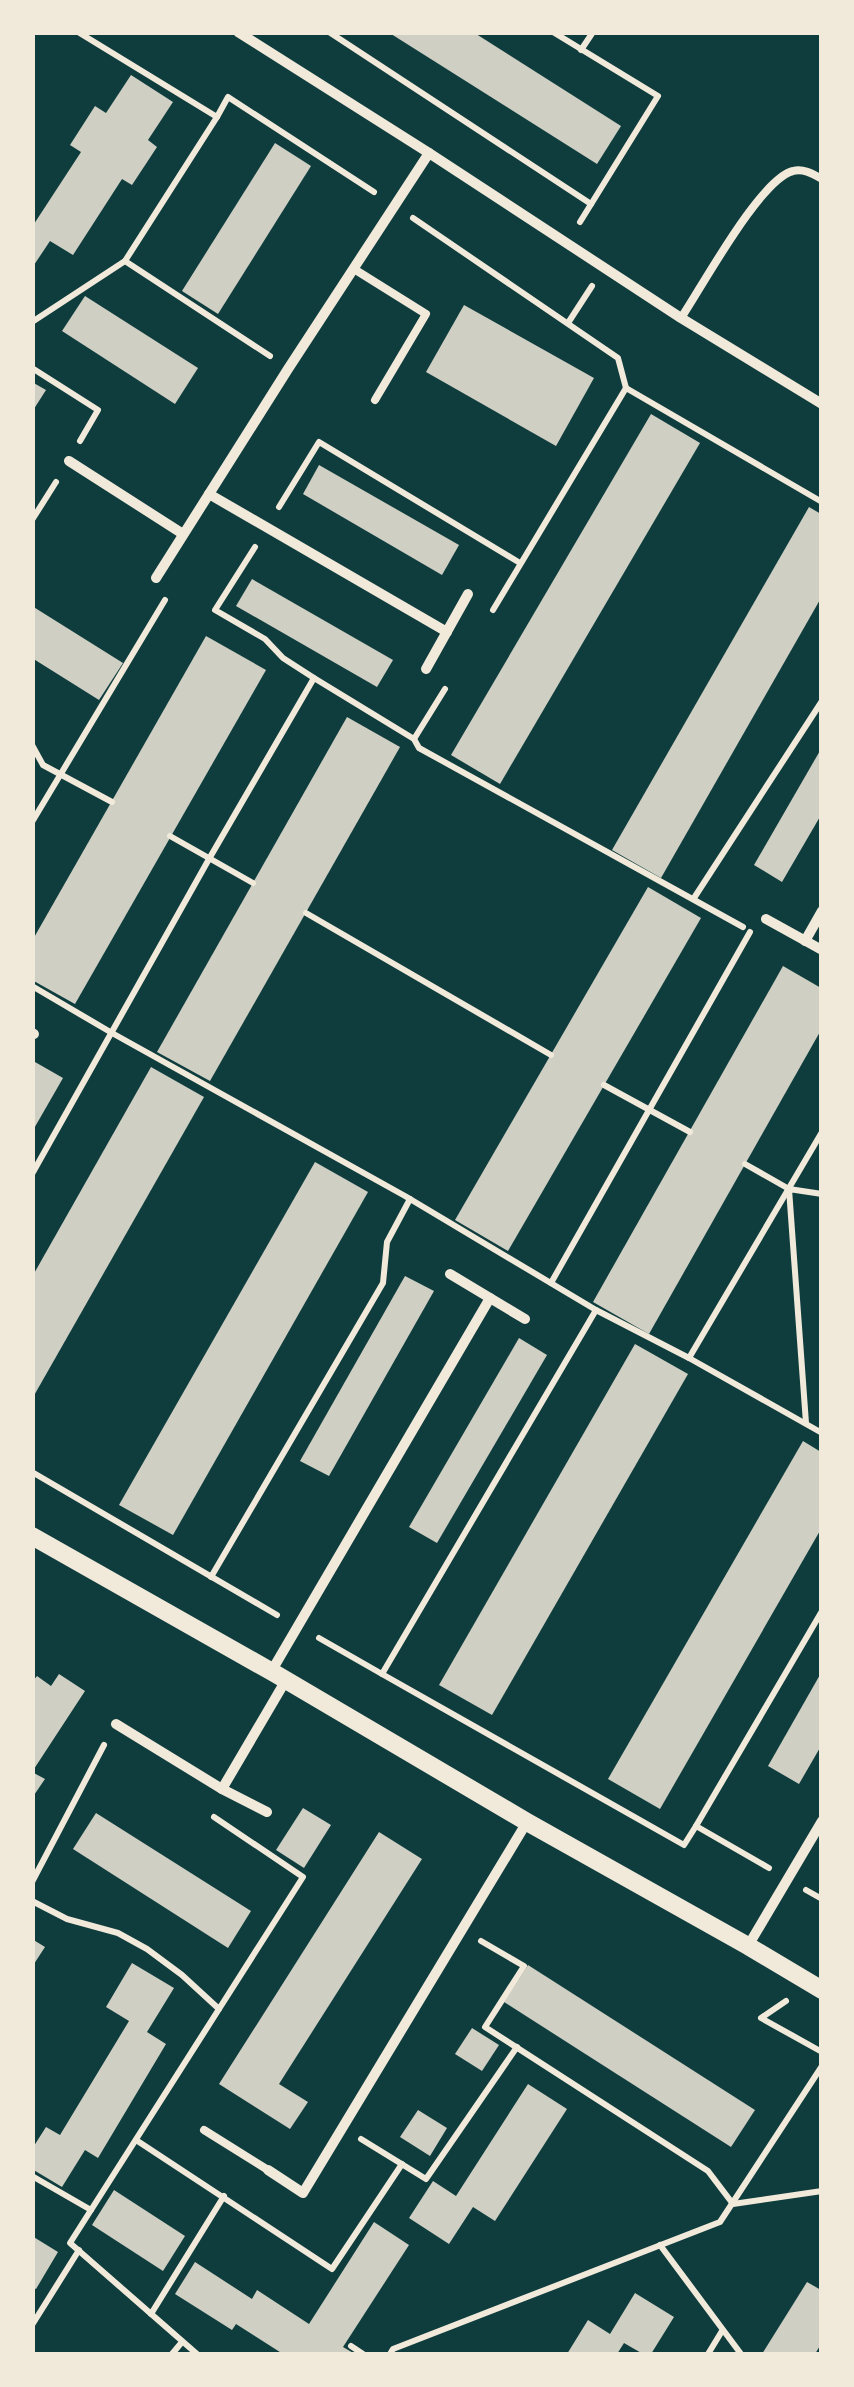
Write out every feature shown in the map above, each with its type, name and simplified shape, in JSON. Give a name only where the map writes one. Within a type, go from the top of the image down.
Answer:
[{"type":"street","points":[[238,32],[822,404]]},
{"type":"street","points":[[156,578],[430,154]]},
{"type":"street","points":[[68,461],[183,534]]},
{"type":"street","points":[[209,494],[447,632]]},
{"type":"street","points":[[426,669],[468,594]]},
{"type":"street","points":[[805,941],[822,911]]},
{"type":"street","points":[[766,918],[822,950]]},
{"type":"street","points":[[450,1274],[525,1319]]},
{"type":"street","points":[[222,1788],[278,1676],[297,1626],[490,1298]]},
{"type":"street","points":[[32,1536],[822,1990]]},
{"type":"street","points":[[116,1724],[267,1812]]},
{"type":"street","points":[[748,1946],[822,1821]]},
{"type":"street","points":[[268,2170],[303,2193],[527,1822]]},
{"type":"lane","points":[[682,318],[756,201],[774,181],[794,170],[808,171],[822,179]]},
{"type":"lane","points":[[354,269],[426,314],[375,400]]},
{"type":"lane","points":[[204,2130],[268,2170]]},
{"type":"path","points":[[78,32],[216,117]]},
{"type":"path","points":[[328,32],[591,204]]},
{"type":"path","points":[[553,32],[658,96],[566,244]]},
{"type":"path","points":[[581,50],[592,32]]},
{"type":"path","points":[[32,322],[124,261],[228,98],[618,358],[626,388],[822,502]]},
{"type":"path","points":[[124,261],[288,369]]},
{"type":"path","points":[[568,323],[603,268]]},
{"type":"path","points":[[490,614],[626,388]]},
{"type":"path","points":[[32,822],[171,590],[156,578]]},
{"type":"path","points":[[32,1174],[314,678],[414,739],[419,748],[766,941]]},
{"type":"path","points":[[414,739],[452,678]]},
{"type":"path","points":[[694,898],[822,701]]},
{"type":"path","points":[[32,744],[43,765],[112,802]]},
{"type":"path","points":[[170,836],[253,883]]},
{"type":"path","points":[[306,913],[551,1056]]},
{"type":"path","points":[[550,1283],[750,932]]},
{"type":"path","points":[[32,986],[596,1310],[822,1433]]},
{"type":"path","points":[[604,1085],[690,1132]]},
{"type":"path","points":[[689,1358],[822,1132]]},
{"type":"path","points":[[745,1164],[789,1189],[822,1194]]},
{"type":"path","points":[[789,1189],[806,1424]]},
{"type":"path","points":[[211,1576],[383,1283],[387,1242],[410,1200]]},
{"type":"path","points":[[382,1674],[596,1310]]},
{"type":"path","points":[[32,1472],[684,1845],[822,1610]]},
{"type":"path","points":[[32,1882],[116,1724]]},
{"type":"path","points":[[197,2354],[70,2243],[303,1877],[212,1816],[222,1788]]},
{"type":"path","points":[[696,1826],[822,1899]]},
{"type":"path","points":[[32,1901],[67,1918],[118,1933],[147,1949],[219,2009]]},
{"type":"path","points":[[462,1930],[524,1966],[486,2027],[708,2171],[732,2204]]},
{"type":"path","points":[[760,2018],[822,2052]]},
{"type":"path","points":[[342,2128],[426,2180],[517,2047]]},
{"type":"path","points":[[390,2354],[394,2349],[720,2222],[822,2066]]},
{"type":"path","points":[[136,2140],[332,2269],[402,2164]]},
{"type":"path","points":[[32,2176],[91,2210]]},
{"type":"path","points":[[732,2204],[822,2191]]},
{"type":"path","points":[[151,2314],[224,2196]]},
{"type":"path","points":[[660,2245],[741,2354]]},
{"type":"path","points":[[32,2325],[79,2250]]},
{"type":"path","points":[[708,2354],[722,2331]]},
{"type":"path","points":[[172,2354],[182,2342]]},
{"type":"path","points":[[350,2346],[363,2354]]},
{"type":"building","points":[[388,32],[473,32],[621,126],[597,164]]},
{"type":"building","points":[[131,75],[173,102],[148,140],[157,147],[132,185],[122,179],[73,255],[50,241],[32,268],[32,227],[81,152],[70,145],[95,106],[106,113]]},
{"type":"building","points":[[275,143],[311,166],[218,314],[182,291]]},
{"type":"building","points":[[85,296],[198,368],[175,404],[62,331]]},
{"type":"building","points":[[464,305],[594,378],[556,446],[426,372]]},
{"type":"building","points":[[32,382],[46,390],[32,412]]},
{"type":"building","points":[[651,414],[700,443],[500,784],[451,755]]},
{"type":"building","points":[[319,465],[459,545],[442,575],[303,494]]},
{"type":"building","points":[[809,507],[821,514],[821,598],[661,878],[612,850]]},
{"type":"building","points":[[252,579],[393,660],[377,687],[236,606]]},
{"type":"building","points":[[32,606],[123,663],[99,700],[32,658]]},
{"type":"building","points":[[206,636],[266,670],[75,1004],[32,980],[32,941]]},
{"type":"building","points":[[347,717],[400,747],[210,1081],[157,1052]]},
{"type":"building","points":[[821,749],[821,815],[782,882],[754,865]]},
{"type":"building","points":[[648,887],[701,918],[508,1251],[455,1220]]},
{"type":"building","points":[[783,966],[821,988],[821,1030],[649,1334],[593,1302]]},
{"type":"building","points":[[35,1062],[63,1078],[32,1132],[32,1066]]},
{"type":"building","points":[[151,1067],[204,1097],[32,1399],[32,1277]]},
{"type":"building","points":[[315,1162],[368,1192],[173,1535],[119,1505]]},
{"type":"building","points":[[405,1276],[434,1291],[329,1476],[300,1461]]},
{"type":"building","points":[[519,1338],[547,1355],[437,1543],[409,1527]]},
{"type":"building","points":[[635,1344],[688,1374],[492,1715],[439,1685]]},
{"type":"building","points":[[803,1441],[821,1452],[821,1529],[660,1809],[608,1779]]},
{"type":"building","points":[[821,1673],[821,1746],[799,1784],[768,1766]]},
{"type":"building","points":[[59,1674],[85,1691],[32,1772],[32,1682],[37,1676],[51,1686]]},
{"type":"building","points":[[32,1772],[45,1779],[32,1798]]},
{"type":"building","points":[[303,1808],[331,1825],[304,1868],[276,1850]]},
{"type":"building","points":[[96,1813],[251,1911],[228,1948],[73,1849]]},
{"type":"building","points":[[379,1832],[422,1859],[279,2084],[308,2102],[290,2129],[219,2084]]},
{"type":"building","points":[[32,1939],[45,1947],[32,1967]]},
{"type":"building","points":[[132,1963],[174,1988],[147,2032],[166,2044],[98,2158],[85,2150],[62,2187],[32,2169],[32,2149],[46,2127],[60,2135],[129,2021],[106,2007]]},
{"type":"building","points":[[528,1965],[755,2110],[731,2147],[504,2002]]},
{"type":"building","points":[[472,2028],[499,2045],[482,2071],[455,2054]]},
{"type":"building","points":[[528,2084],[567,2109],[495,2221],[473,2207],[449,2244],[409,2218],[433,2181],[456,2196]]},
{"type":"building","points":[[418,2110],[447,2128],[430,2156],[400,2137]]},
{"type":"building","points":[[114,2190],[185,2236],[163,2271],[92,2225]]},
{"type":"building","points":[[374,2222],[409,2245],[343,2347],[355,2354],[283,2354],[236,2324],[232,2330],[175,2294],[195,2262],[252,2299],[257,2290],[309,2324]]},
{"type":"building","points":[[32,2236],[58,2252],[36,2289],[32,2287]]},
{"type":"building","points":[[807,2282],[821,2290],[821,2344],[815,2354],[762,2354]]},
{"type":"building","points":[[635,2293],[674,2317],[651,2354],[643,2354],[624,2343],[617,2354],[567,2354],[588,2320],[610,2334]]}]
